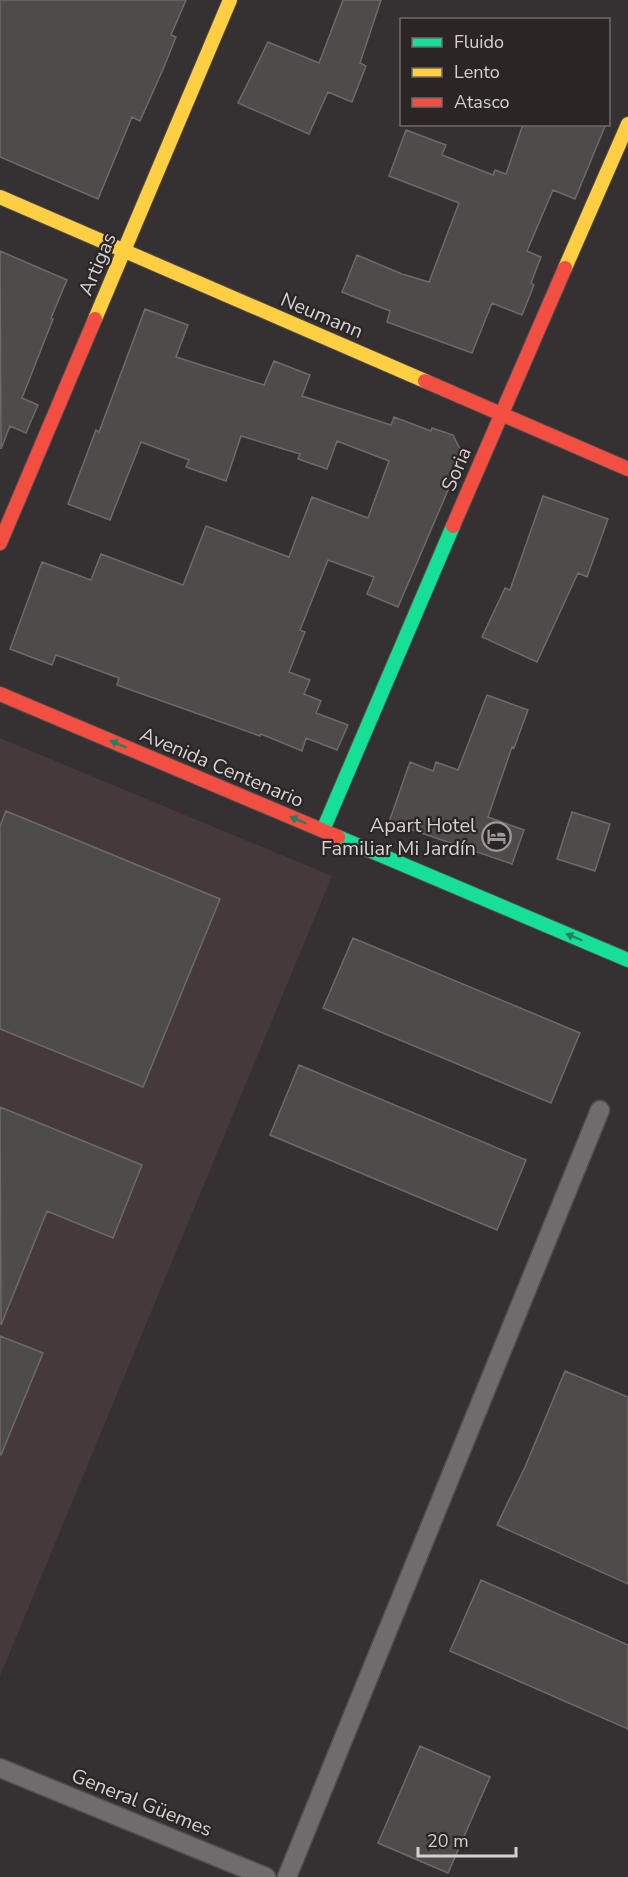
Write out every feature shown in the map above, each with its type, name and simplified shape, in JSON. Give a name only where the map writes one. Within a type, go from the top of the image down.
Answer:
[{"type":"street","name":"Artigas","points":[[0,543],[230,0]]},
{"type":"street","name":"Soria","points":[[323,830],[628,124]]},
{"type":"street","name":"Neumann","points":[[0,197],[628,469]]},
{"type":"street","name":"Avenida Centenario","points":[[0,694],[628,960]]},
{"type":"lane","points":[[286,1877],[600,1110]]},
{"type":"lane","name":"General Güemes","points":[[0,1768],[266,1877]]},
{"type":"shaded area","points":[[0,738],[332,876],[0,1676]]},
{"type":"building","points":[[0,0],[186,0],[171,35],[176,37],[164,67],[140,121],[132,117],[98,199],[0,157]]},
{"type":"building","points":[[343,0],[381,0],[360,63],[366,66],[352,102],[328,92],[309,134],[238,103],[268,42],[319,63]]},
{"type":"building","points":[[522,126],[605,126],[575,199],[553,190],[527,251],[541,257],[531,283],[534,285],[522,315],[492,303],[472,353],[387,322],[390,311],[342,292],[357,255],[402,274],[429,282],[459,203],[389,176],[406,130],[446,145],[442,155],[493,175],[495,170],[506,174]]},
{"type":"building","points":[[0,251],[67,280],[22,398],[38,405],[26,433],[10,426],[1,449]]},
{"type":"building","points":[[145,309],[188,325],[176,357],[264,385],[274,361],[310,375],[302,396],[391,425],[394,417],[431,431],[432,428],[453,435],[463,455],[398,607],[367,594],[374,577],[328,560],[300,630],[305,632],[289,672],[310,680],[304,694],[321,701],[316,713],[348,725],[337,750],[306,738],[302,751],[261,734],[260,736],[117,685],[119,678],[56,655],[52,665],[10,649],[42,562],[91,580],[101,554],[183,585],[206,526],[289,557],[312,497],[368,518],[389,461],[337,441],[327,469],[298,459],[300,454],[241,436],[226,481],[186,467],[189,460],[141,442],[110,520],[68,504],[96,430],[99,432]]},
{"type":"building","points":[[543,496],[608,519],[587,577],[578,573],[537,662],[482,637],[505,588],[510,590]]},
{"type":"building","points":[[487,695],[528,710],[514,748],[512,747],[488,817],[524,830],[512,864],[389,822],[410,762],[433,771],[436,762],[458,770]]},
{"type":"building","points":[[6,811],[220,899],[143,1087],[0,1029],[0,826]]},
{"type":"building","points":[[572,812],[610,824],[595,871],[557,859]]},
{"type":"building","points":[[353,938],[580,1033],[551,1103],[323,1008]]},
{"type":"building","points":[[299,1065],[526,1160],[497,1230],[270,1135]]},
{"type":"building","points":[[0,1107],[142,1165],[113,1238],[47,1211],[1,1325]]},
{"type":"building","points":[[0,1336],[43,1353],[1,1455],[0,1455]]},
{"type":"building","points":[[565,1371],[628,1397],[628,1584],[497,1525],[525,1467]]},
{"type":"building","points":[[481,1580],[628,1645],[628,1729],[450,1651]]},
{"type":"building","points":[[420,1746],[490,1777],[448,1873],[378,1843]]},
{"type":"traffic: fast","points":[[323,830],[453,526]]},
{"type":"traffic: fast","points":[[338,837],[628,960]]},
{"type":"traffic: slow","points":[[95,319],[230,0]]},
{"type":"traffic: slow","points":[[565,268],[628,124]]},
{"type":"traffic: slow","points":[[0,197],[425,381]]},
{"type":"traffic: jam","points":[[453,526],[565,268]]},
{"type":"traffic: jam","points":[[0,543],[95,319]]},
{"type":"traffic: jam","points":[[425,381],[628,469]]},
{"type":"traffic: jam","points":[[0,694],[338,837]]},
{"type":"place","name":"Apart Hotel Familiar Mi Jardín","points":[[497,836]]}]
